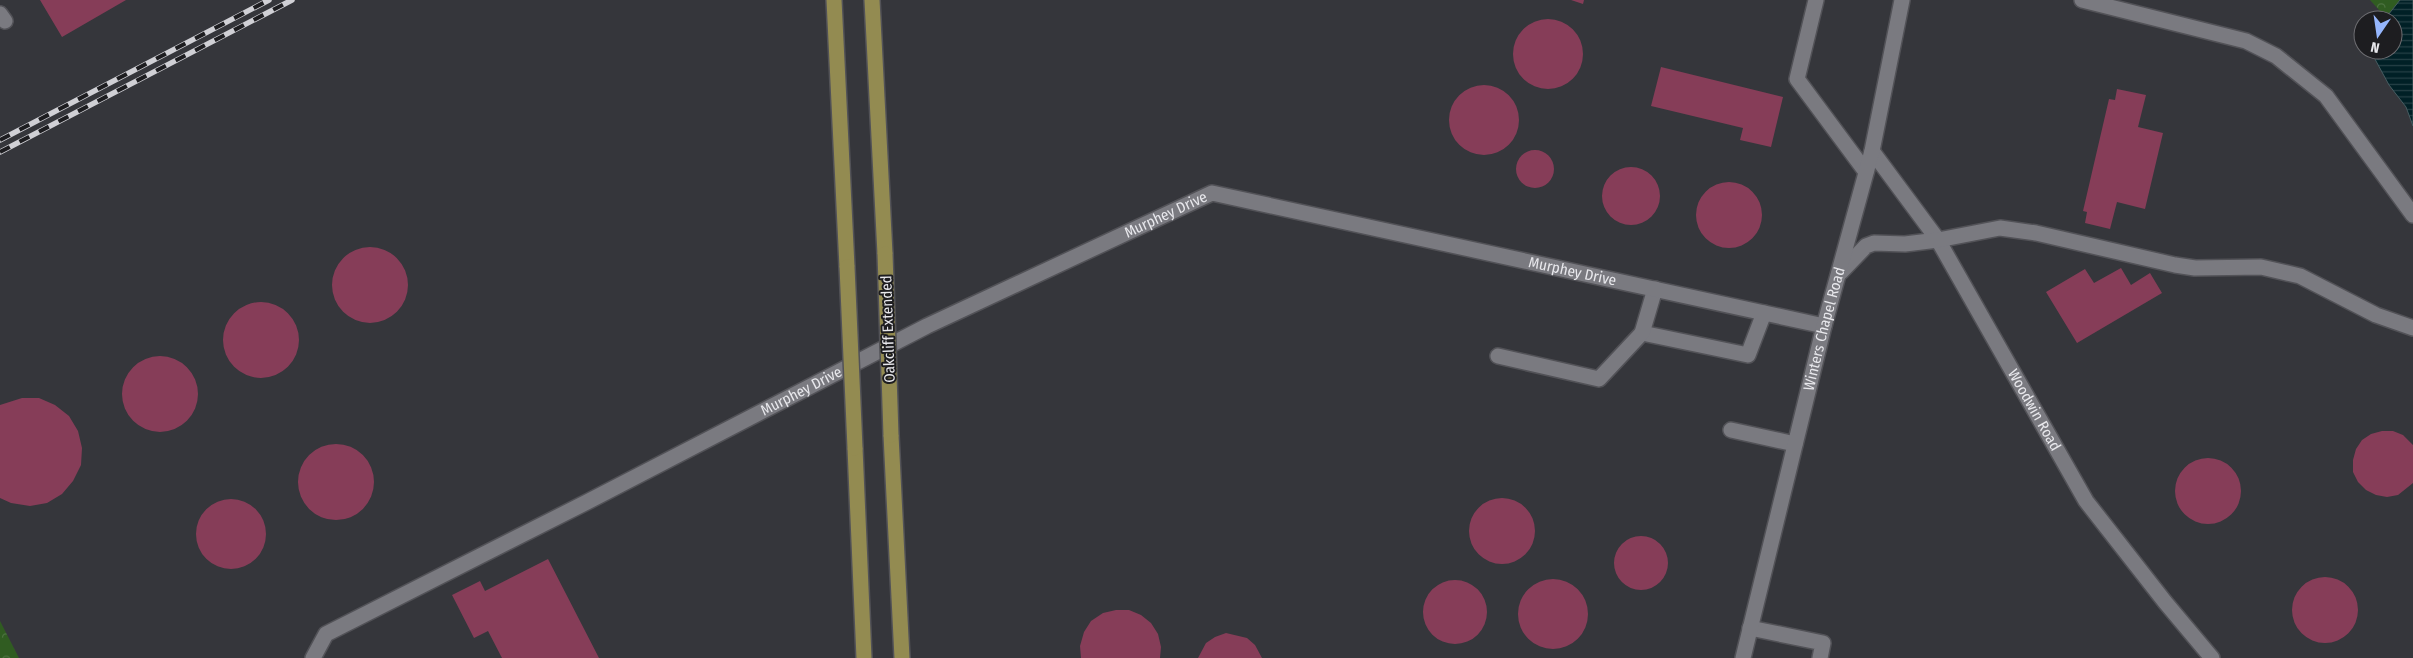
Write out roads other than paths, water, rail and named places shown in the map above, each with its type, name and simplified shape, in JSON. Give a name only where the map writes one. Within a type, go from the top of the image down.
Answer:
[{"type":"main road","points":[[834,0],[864,658]]},
{"type":"main road","name":"Oakcliff Extended","points":[[872,0],[902,658]]},
{"type":"street","points":[[1816,0],[1797,79],[1866,172]]},
{"type":"street","name":"Winters Chapel Road","points":[[1742,658],[1824,326],[1872,151],[1902,0]]},
{"type":"street","points":[[2082,0],[2246,41],[2276,56],[2326,96],[2413,215]]},
{"type":"street","name":"Woodwin Road","points":[[1872,151],[1938,240],[2086,501],[2165,602],[2212,658]]},
{"type":"street","name":"Murphey Drive","points":[[313,658],[326,634],[587,502],[927,326],[1212,193],[1824,326]]},
{"type":"street","points":[[1838,275],[1866,246],[1874,243],[1906,244],[2000,228],[2036,233],[2175,265],[2195,268],[2261,267],[2300,276],[2376,315],[2413,328]]},
{"type":"street","points":[[1498,356],[1598,379],[1642,333],[1655,289]]},
{"type":"street","points":[[1642,333],[1748,356],[1764,313]]},
{"type":"street","points":[[1731,430],[1795,444]]},
{"type":"street","points":[[1750,628],[1823,643],[1820,658]]},
{"type":"water","points":[[2400,0],[2413,0],[2413,126],[2406,107],[2389,85],[2375,60],[2403,60],[2403,10],[2392,10]]},
{"type":"railway","points":[[0,140],[269,0]]},
{"type":"railway","points":[[0,152],[292,0]]}]
